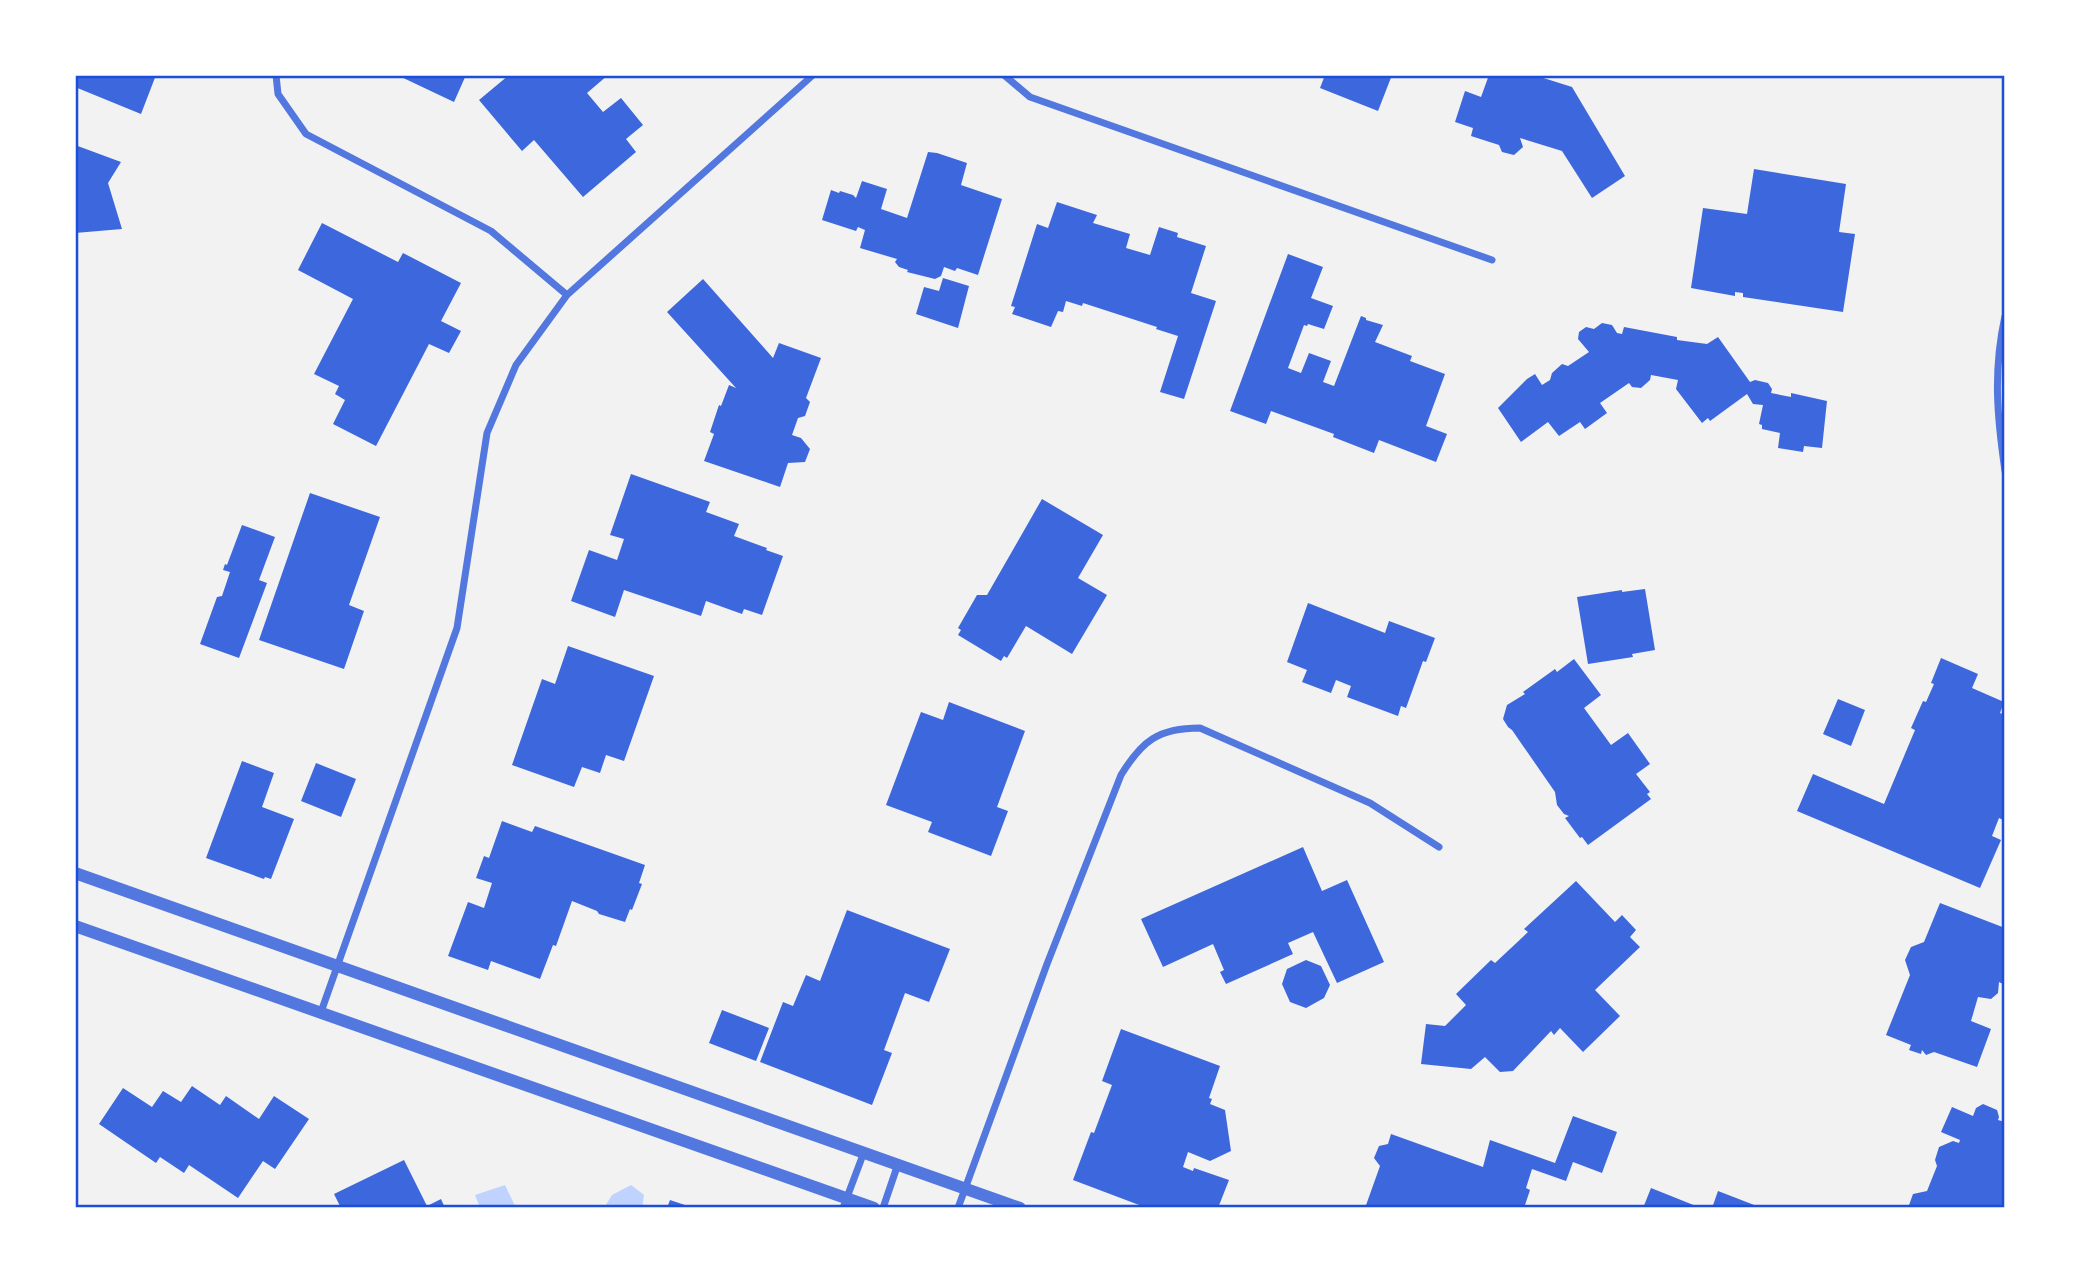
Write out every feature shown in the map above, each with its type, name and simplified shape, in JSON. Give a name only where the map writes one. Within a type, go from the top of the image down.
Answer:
[{"type":"street","points":[[276,75],[278,94],[306,134],[491,230],[567,295]]},
{"type":"street","points":[[321,1012],[457,628],[487,433],[516,365],[567,295],[813,75]]},
{"type":"street","points":[[1004,75],[1030,97],[1492,260]]},
{"type":"street","points":[[2005,316],[1996,388],[2005,471]]},
{"type":"street","points":[[958,1208],[1047,964],[1121,775],[1135,752],[1155,737],[1178,728],[1200,729],[1370,803],[1439,847]]},
{"type":"street","points":[[75,873],[1020,1208]]},
{"type":"street","points":[[75,926],[321,1012],[845,1203],[874,1208]]},
{"type":"street","points":[[845,1203],[864,1152]]},
{"type":"street","points":[[883,1208],[898,1164]]},
{"type":"water","points":[[505,1185],[516,1208],[480,1208],[475,1195]]},
{"type":"water","points":[[631,1185],[644,1195],[642,1208],[604,1208],[612,1195]]},
{"type":"building","points":[[76,75],[156,75],[141,114],[75,87]]},
{"type":"building","points":[[397,75],[466,75],[454,102]]},
{"type":"building","points":[[509,75],[608,75],[587,93],[603,112],[621,98],[643,125],[626,139],[636,152],[583,197],[534,140],[522,151],[479,100]]},
{"type":"building","points":[[1325,75],[1392,75],[1378,111],[1320,88]]},
{"type":"building","points":[[1489,75],[1534,75],[1572,87],[1625,176],[1592,198],[1562,151],[1520,138],[1523,147],[1514,155],[1502,152],[1499,145],[1471,136],[1473,128],[1455,122],[1465,91],[1481,97]]},
{"type":"building","points":[[75,145],[121,162],[108,183],[122,229],[75,233]]},
{"type":"building","points":[[928,152],[967,163],[961,185],[1002,199],[978,275],[944,267],[941,276],[935,279],[907,272],[908,270],[899,267],[895,262],[897,259],[860,248],[865,230],[858,227],[856,231],[822,220],[831,190],[856,198],[862,181],[887,189],[881,209],[907,218]]},
{"type":"building","points":[[1754,169],[1846,184],[1839,232],[1855,234],[1843,312],[1743,297],[1743,293],[1735,292],[1735,296],[1691,288],[1703,208],[1747,214]]},
{"type":"building","points":[[1057,202],[1097,215],[1093,223],[1130,234],[1126,248],[1150,255],[1159,227],[1178,233],[1177,237],[1206,246],[1191,293],[1216,301],[1184,399],[1160,392],[1178,336],[1083,303],[1082,306],[1066,301],[1063,312],[1058,311],[1051,327],[1012,314],[1015,307],[1011,306],[1037,224],[1048,228]]},
{"type":"building","points":[[322,223],[398,262],[403,253],[461,283],[441,321],[461,331],[449,353],[429,344],[376,446],[333,424],[345,400],[335,394],[339,386],[314,374],[353,299],[298,270]]},
{"type":"building","points":[[1288,254],[1323,267],[1311,298],[1333,306],[1324,329],[1304,325],[1288,368],[1301,373],[1309,353],[1331,361],[1323,382],[1334,386],[1361,316],[1383,325],[1375,342],[1412,356],[1410,361],[1445,374],[1426,426],[1447,434],[1436,462],[1379,440],[1374,453],[1333,437],[1334,434],[1271,411],[1266,424],[1230,411]]},
{"type":"building","points":[[943,278],[969,286],[958,328],[916,314],[924,287],[939,291]]},
{"type":"building","points":[[703,279],[773,358],[779,343],[821,358],[806,398],[810,402],[805,416],[798,418],[792,435],[801,438],[810,449],[805,462],[788,463],[780,487],[704,461],[714,434],[710,432],[719,405],[721,406],[729,385],[736,388],[667,312]]},
{"type":"building","points":[[1602,323],[1612,325],[1617,333],[1622,334],[1624,327],[1677,337],[1677,340],[1707,344],[1718,337],[1750,382],[1755,380],[1768,383],[1772,389],[1771,393],[1791,397],[1791,393],[1827,401],[1822,448],[1804,446],[1803,452],[1778,448],[1780,433],[1762,429],[1759,424],[1763,405],[1753,404],[1747,394],[1710,421],[1708,418],[1702,423],[1676,389],[1678,380],[1651,375],[1650,380],[1641,388],[1632,387],[1629,383],[1600,403],[1607,413],[1585,429],[1580,422],[1559,436],[1548,422],[1521,442],[1498,408],[1535,374],[1542,385],[1550,380],[1552,373],[1562,364],[1568,366],[1589,352],[1578,339],[1579,332],[1586,327],[1594,329]]},
{"type":"building","points":[[631,474],[710,502],[706,512],[739,524],[734,536],[783,556],[762,615],[744,609],[742,614],[706,601],[701,616],[624,590],[615,617],[571,601],[589,550],[617,560],[624,539],[610,535]]},
{"type":"building","points":[[310,493],[380,517],[349,605],[364,611],[344,669],[259,640]]},
{"type":"building","points":[[1042,499],[1103,535],[1078,578],[1107,595],[1072,654],[1026,626],[1007,658],[1004,656],[1001,661],[958,635],[961,630],[958,628],[977,595],[987,595]]},
{"type":"building","points":[[242,525],[275,537],[259,580],[267,583],[239,658],[200,644],[217,597],[222,596],[230,572],[223,570]]},
{"type":"building","points":[[1645,589],[1655,650],[1632,654],[1633,657],[1588,664],[1577,597]]},
{"type":"building","points":[[1308,603],[1385,633],[1389,621],[1435,638],[1426,662],[1423,661],[1406,708],[1401,706],[1398,716],[1347,697],[1351,686],[1336,680],[1331,693],[1302,682],[1307,670],[1287,662]]},
{"type":"building","points":[[568,646],[654,676],[624,761],[606,755],[600,773],[582,767],[574,787],[512,765],[542,679],[555,684]]},
{"type":"building","points":[[1941,658],[1978,674],[1972,688],[2004,702],[2000,713],[2005,715],[2005,821],[1999,818],[1992,836],[2001,840],[1980,888],[1797,811],[1813,774],[1884,804],[1915,730],[1911,728],[1934,684],[1931,683]]},
{"type":"building","points":[[1574,659],[1601,695],[1584,708],[1611,745],[1628,733],[1650,764],[1636,774],[1650,792],[1647,794],[1651,799],[1588,845],[1565,818],[1569,816],[1557,805],[1555,792],[1503,719],[1507,705],[1555,669],[1557,672]]},
{"type":"building","points":[[1838,699],[1865,710],[1851,746],[1823,734]]},
{"type":"building","points":[[949,702],[1025,731],[997,807],[1008,811],[991,856],[928,832],[932,822],[886,805],[921,712],[943,720]]},
{"type":"building","points":[[242,761],[274,773],[262,807],[294,819],[271,879],[264,879],[206,858]]},
{"type":"building","points":[[316,763],[356,779],[341,817],[301,801]]},
{"type":"building","points":[[502,821],[532,832],[535,826],[645,865],[639,883],[642,884],[625,922],[599,914],[572,901],[556,946],[553,945],[540,979],[491,961],[488,970],[448,956],[468,902],[484,908],[492,883],[476,878],[484,856],[489,858]]},
{"type":"building","points":[[1303,847],[1322,891],[1347,880],[1384,962],[1337,983],[1313,932],[1288,943],[1293,954],[1226,984],[1220,972],[1224,970],[1213,944],[1163,967],[1141,919]]},
{"type":"building","points":[[1576,881],[1615,922],[1622,915],[1636,930],[1630,937],[1640,947],[1595,990],[1620,1016],[1583,1052],[1560,1028],[1554,1035],[1551,1031],[1513,1071],[1500,1072],[1485,1057],[1471,1069],[1421,1064],[1426,1024],[1445,1026],[1466,1005],[1456,994],[1491,960],[1495,963],[1528,932],[1524,929]]},
{"type":"building","points":[[1940,903],[2005,928],[2005,985],[1999,982],[1998,993],[1991,999],[1978,997],[1971,1021],[1991,1029],[1977,1067],[1934,1052],[1926,1055],[1922,1050],[1921,1054],[1909,1050],[1911,1045],[1886,1035],[1910,975],[1905,960],[1911,947],[1924,942]]},
{"type":"building","points":[[847,910],[950,949],[929,1002],[905,993],[884,1050],[892,1053],[872,1105],[760,1062],[783,1002],[793,1006],[806,975],[820,981]]},
{"type":"building","points":[[1306,960],[1321,966],[1330,985],[1324,998],[1306,1008],[1290,1002],[1282,984],[1287,969]]},
{"type":"building","points":[[722,1010],[769,1028],[756,1061],[709,1043]]},
{"type":"building","points":[[1121,1029],[1220,1066],[1209,1098],[1212,1099],[1210,1104],[1225,1110],[1231,1151],[1210,1161],[1188,1152],[1183,1167],[1229,1180],[1218,1208],[1147,1208],[1073,1180],[1112,1085],[1102,1081]]},
{"type":"building","points":[[192,1086],[220,1105],[226,1096],[259,1119],[274,1096],[309,1119],[275,1169],[263,1161],[238,1198],[189,1165],[184,1173],[160,1157],[156,1163],[99,1124],[123,1088],[152,1107],[163,1091],[181,1102]]},
{"type":"building","points":[[1983,1104],[1997,1110],[1998,1120],[2005,1122],[2005,1208],[1908,1208],[1913,1194],[1927,1191],[1937,1166],[1935,1160],[1939,1147],[1953,1141],[1959,1143],[1960,1140],[1941,1132],[1952,1107],[1973,1116],[1976,1108]]},
{"type":"building","points":[[1573,1116],[1617,1132],[1602,1173],[1573,1162],[1566,1181],[1532,1169],[1526,1188],[1530,1190],[1524,1208],[1365,1208],[1380,1166],[1374,1158],[1379,1146],[1388,1144],[1391,1134],[1483,1167],[1490,1140],[1555,1163]]},
{"type":"building","points":[[404,1160],[427,1206],[441,1199],[445,1208],[341,1208],[334,1194]]},
{"type":"building","points":[[1651,1188],[1701,1208],[1643,1208]]},
{"type":"building","points":[[1718,1191],[1762,1208],[1712,1208]]},
{"type":"building","points":[[670,1200],[691,1207],[691,1208],[667,1208]]}]
